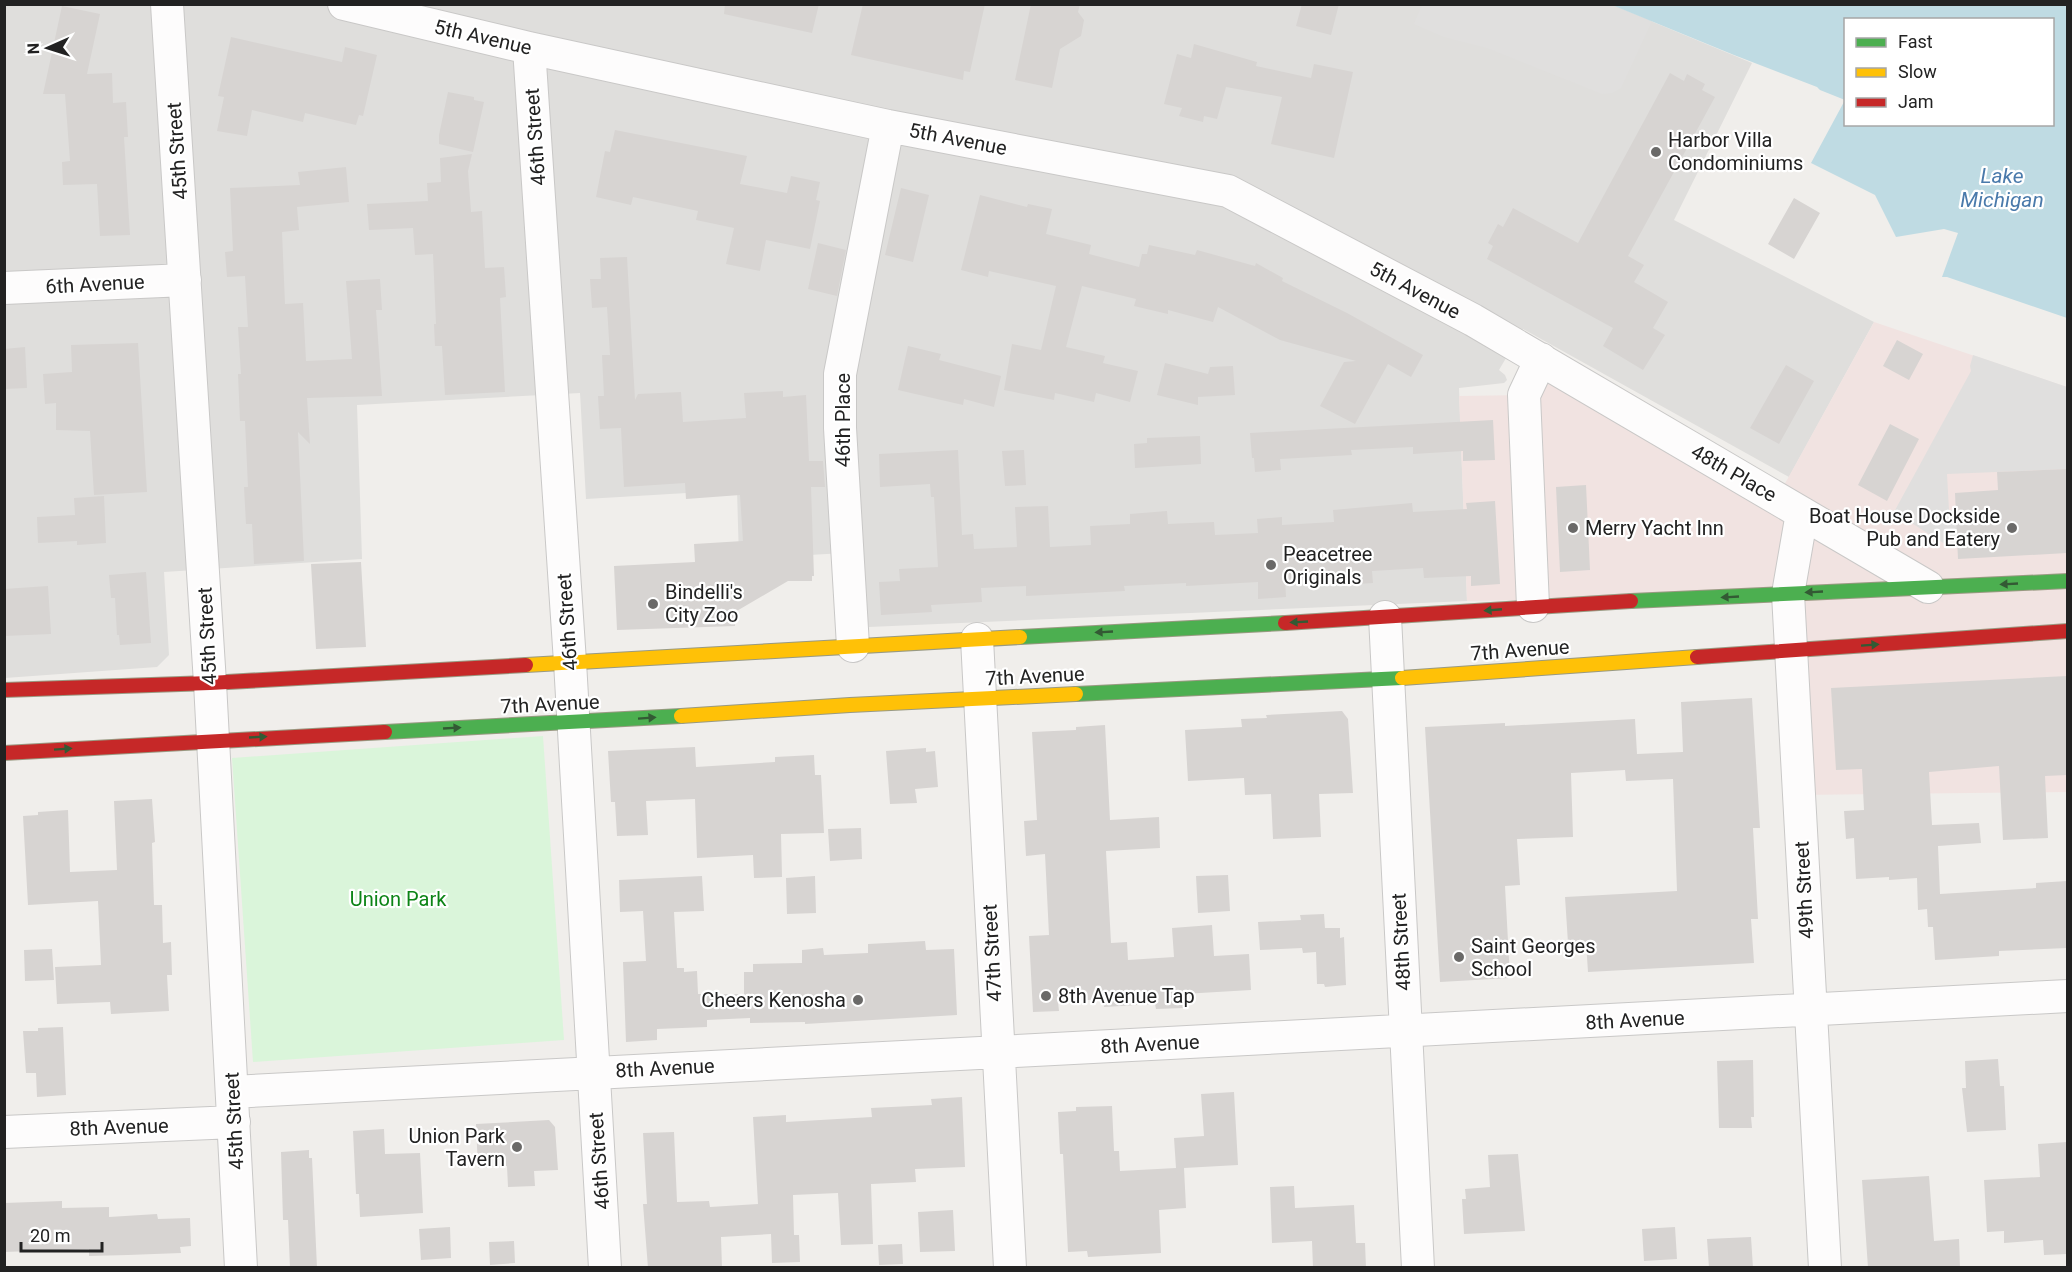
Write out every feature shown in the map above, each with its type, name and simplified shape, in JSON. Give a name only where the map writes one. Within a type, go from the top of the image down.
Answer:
[{"type":"street","name":"45th Street","points":[[167,4],[210,683],[241,1268]]},
{"type":"street","name":"5th Avenue","points":[[344,4],[529,48],[888,126],[1228,191],[1473,320],[1540,359]]},
{"type":"street","name":"46th Street","points":[[529,48],[570,662],[605,1268]]},
{"type":"street","name":"46th Place","points":[[853,646],[840,428],[840,374],[888,126]]},
{"type":"street","name":"6th Avenue","points":[[4,288],[185,280]]},
{"type":"street","name":"48th Place","points":[[1540,359],[1928,587]]},
{"type":"street","points":[[1533,606],[1524,395],[1540,359]]},
{"type":"street","name":"49th Street","points":[[1802,513],[1788,594],[1825,1268]]},
{"type":"street","name":"7th Avenue","points":[[4,690],[210,683],[1385,617],[1533,606],[2067,581]]},
{"type":"street","name":"48th Street","points":[[1385,617],[1418,1268]]},
{"type":"street","name":"7th Avenue","points":[[4,753],[213,740],[573,723],[979,698],[1388,679],[2067,631]]},
{"type":"street","name":"47th Street","points":[[977,639],[1010,1268]]},
{"type":"street","name":"8th Avenue","points":[[4,1132],[593,1072],[1406,1032],[2067,996]]},
{"type":"shaded area","points":[[5,5],[1612,5],[1752,63],[1674,220],[1874,322],[1789,477],[1523,329],[1499,370],[1507,380],[1504,383],[1459,388],[1467,601],[869,627],[866,617],[861,552],[739,559],[737,490],[586,499],[580,393],[357,405],[362,559],[164,572],[169,655],[157,667],[5,678]]},
{"type":"shaded area","points":[[1422,5],[1612,5],[1652,21],[1621,88],[1612,93],[1602,94],[1487,48],[1444,37],[1414,24]]},
{"type":"shaded area","points":[[1874,322],[2067,387],[2067,792],[1798,795],[1788,594],[1467,601],[1459,396],[1524,395],[1541,359],[1777,498]]},
{"type":"shaded area","points":[[1973,355],[2067,387],[2067,469],[1947,474],[1949,510],[1956,510],[1958,546],[1948,546],[1894,512],[1971,371]]},
{"type":"green space","name":"Union Park","points":[[543,736],[564,1040],[253,1062],[232,758]]},
{"type":"water","name":"Lake Michigan","points":[[1612,5],[2067,5],[2067,318],[1942,277],[1958,233],[1944,229],[1896,237],[1875,195],[1811,163],[1844,102],[1844,126],[2054,126],[2054,18],[1844,18],[1844,100]]},
{"type":"building","points":[[725,4],[819,4],[812,33],[724,14]]},
{"type":"building","points":[[863,4],[985,4],[970,72],[964,71],[963,80],[851,55]]},
{"type":"building","points":[[1031,4],[1080,4],[1078,12],[1084,20],[1081,36],[1060,49],[1052,88],[1015,80]]},
{"type":"building","points":[[1302,4],[1339,4],[1331,35],[1296,26]]},
{"type":"building","points":[[62,6],[100,14],[87,74],[112,73],[113,103],[126,102],[128,137],[124,137],[130,235],[100,236],[97,184],[63,185],[62,162],[70,161],[65,94],[43,94]]},
{"type":"building","points":[[231,37],[342,62],[345,47],[377,55],[363,116],[359,115],[356,125],[305,113],[303,122],[252,110],[247,136],[217,131],[224,97],[218,96]]},
{"type":"building","points":[[1194,44],[1257,62],[1256,66],[1311,78],[1314,64],[1353,72],[1334,158],[1271,144],[1282,97],[1226,87],[1217,119],[1204,116],[1203,122],[1179,116],[1182,108],[1164,104],[1177,54],[1191,58]]},
{"type":"building","name":"Harbor Villa Condominiums","points":[[1670,73],[1684,81],[1687,74],[1705,84],[1702,90],[1715,97],[1628,256],[1644,265],[1634,282],[1668,302],[1653,328],[1665,335],[1643,370],[1603,346],[1613,328],[1487,259],[1493,246],[1488,243],[1498,224],[1503,227],[1513,208],[1578,243]]},
{"type":"building","points":[[448,92],[474,97],[474,100],[484,102],[473,152],[439,144]]},
{"type":"building","points":[[615,130],[747,156],[740,184],[787,193],[791,176],[820,182],[816,200],[820,201],[810,249],[766,240],[760,271],[726,264],[734,228],[696,220],[698,211],[633,197],[631,205],[596,197],[605,151],[610,152]]},
{"type":"building","points":[[472,154],[468,171],[471,212],[482,211],[485,268],[504,267],[506,297],[500,298],[505,392],[445,395],[442,346],[435,346],[433,254],[415,255],[413,228],[369,230],[367,204],[428,201],[427,183],[441,182],[440,158]]},
{"type":"building","points":[[346,167],[349,202],[297,207],[299,230],[282,232],[285,304],[303,303],[306,361],[352,359],[346,281],[380,279],[382,310],[376,310],[382,396],[307,398],[310,444],[298,432],[304,561],[254,564],[252,524],[246,524],[244,487],[248,487],[245,421],[240,421],[238,374],[241,374],[238,327],[248,327],[245,276],[227,277],[225,252],[233,251],[230,188],[300,185],[298,172]]},
{"type":"building","points":[[901,188],[929,195],[913,262],[885,255]]},
{"type":"building","points":[[980,195],[1027,207],[1028,204],[1052,209],[1046,234],[1091,245],[1089,254],[1139,267],[1142,254],[1147,254],[1149,245],[1195,255],[1197,250],[1255,266],[1256,263],[1283,278],[1282,281],[1347,313],[1423,355],[1411,377],[1388,364],[1355,424],[1320,406],[1344,362],[1356,361],[1280,340],[1218,307],[1213,322],[1168,310],[1168,314],[1134,306],[1136,299],[1082,286],[1066,347],[1105,356],[1103,363],[1138,371],[1130,402],[1096,393],[1094,402],[1055,393],[1054,400],[1004,390],[1012,344],[1041,350],[1056,286],[989,271],[988,277],[961,270]]},
{"type":"building","points":[[1794,198],[1820,213],[1794,259],[1768,244]]},
{"type":"building","points":[[818,243],[846,250],[837,296],[808,289]]},
{"type":"building","points":[[627,257],[635,400],[638,394],[681,392],[683,422],[746,418],[744,393],[783,391],[783,397],[806,395],[809,461],[823,461],[825,487],[811,487],[814,576],[812,576],[812,581],[788,581],[735,612],[735,626],[617,630],[614,566],[695,562],[694,544],[743,541],[740,495],[686,499],[685,483],[624,487],[621,428],[600,429],[598,396],[604,396],[602,355],[610,355],[607,307],[592,308],[590,279],[601,279],[600,258]]},
{"type":"building","points":[[1897,340],[1923,354],[1909,380],[1883,366]]},
{"type":"building","points":[[138,343],[147,492],[94,495],[90,431],[56,430],[56,403],[45,404],[43,374],[72,372],[71,345]]},
{"type":"building","points":[[908,346],[941,354],[939,360],[1001,376],[994,407],[964,399],[963,405],[898,390]]},
{"type":"building","points":[[25,347],[27,388],[4,389],[4,349]]},
{"type":"building","points":[[1165,363],[1208,374],[1210,367],[1233,366],[1235,395],[1198,397],[1198,405],[1157,395]]},
{"type":"building","points":[[1786,365],[1814,381],[1779,444],[1750,428]]},
{"type":"building","points":[[1493,420],[1495,460],[1463,461],[1463,451],[1413,454],[1413,447],[1351,450],[1352,455],[1280,459],[1281,470],[1255,472],[1254,458],[1252,458],[1250,433]]},
{"type":"building","points":[[1890,424],[1919,439],[1887,501],[1858,485]]},
{"type":"building","points":[[1200,436],[1201,464],[1135,468],[1134,444],[1147,443],[1147,438]]},
{"type":"building","points":[[958,450],[962,535],[973,534],[974,549],[1017,547],[1015,507],[1048,506],[1050,547],[1091,545],[1090,526],[1130,524],[1130,514],[1167,511],[1168,524],[1214,522],[1215,535],[1258,533],[1257,519],[1282,517],[1282,525],[1334,522],[1333,510],[1412,503],[1413,512],[1467,509],[1466,503],[1495,501],[1500,584],[1471,586],[1471,576],[1424,578],[1423,568],[1372,571],[1373,583],[1344,585],[1344,577],[1340,576],[1285,579],[1286,597],[1258,599],[1258,582],[1186,586],[1186,583],[1124,586],[1125,591],[1026,596],[1026,586],[981,588],[982,602],[931,605],[932,612],[881,615],[879,582],[900,581],[899,569],[938,567],[934,497],[931,497],[930,484],[880,487],[879,454]]},
{"type":"building","points":[[1024,450],[1026,485],[1005,486],[1002,451]]},
{"type":"building","name":"Boat House Dockside Pub and Eatery","points":[[2067,469],[2067,553],[1958,559],[1955,493],[1998,490],[1997,472]]},
{"type":"building","name":"Merry Yacht Inn","points":[[1586,485],[1590,570],[1560,572],[1556,487]]},
{"type":"building","points":[[104,496],[106,543],[77,545],[77,541],[38,543],[37,517],[75,515],[74,498]]},
{"type":"building","points":[[361,562],[366,647],[316,649],[311,564]]},
{"type":"building","points":[[146,572],[151,643],[120,645],[119,635],[117,635],[115,598],[111,598],[109,575]]},
{"type":"building","points":[[48,586],[51,634],[4,636],[4,589]]},
{"type":"building","points":[[2067,676],[2067,775],[2045,776],[2048,838],[2003,840],[1999,766],[1929,772],[1932,825],[1979,823],[1981,843],[1938,846],[1940,894],[2036,888],[2036,883],[2067,881],[2067,948],[1999,951],[1999,956],[1935,960],[1933,927],[1928,927],[1927,909],[1918,910],[1917,878],[1856,879],[1854,838],[1846,839],[1844,811],[1864,810],[1862,769],[1836,770],[1831,688]]},
{"type":"building","points":[[1752,698],[1760,828],[1753,828],[1758,919],[1751,919],[1754,963],[1588,972],[1586,942],[1568,943],[1565,897],[1677,891],[1673,779],[1626,781],[1625,770],[1571,773],[1573,837],[1517,839],[1520,885],[1505,886],[1510,978],[1440,982],[1425,727],[1505,723],[1505,726],[1635,719],[1637,754],[1683,752],[1681,702]]},
{"type":"building","points":[[1342,711],[1348,719],[1353,793],[1319,794],[1321,837],[1273,839],[1271,794],[1245,795],[1244,778],[1188,781],[1185,730],[1242,727],[1241,719],[1267,718],[1266,715]]},
{"type":"building","points":[[1105,725],[1110,820],[1159,817],[1160,848],[1106,851],[1111,943],[1127,942],[1128,960],[1174,957],[1172,928],[1212,925],[1214,956],[1249,954],[1251,990],[1183,994],[1184,1008],[1156,1009],[1155,1004],[1104,1007],[1103,999],[1058,1002],[1059,1011],[1033,1012],[1029,936],[1049,935],[1045,854],[1026,856],[1024,821],[1037,820],[1032,732],[1076,730],[1076,727]]},
{"type":"building","points":[[695,747],[696,767],[775,762],[775,757],[814,755],[815,775],[821,775],[824,833],[781,834],[782,877],[754,878],[753,855],[697,858],[695,799],[646,801],[648,835],[617,836],[615,802],[611,802],[608,751]]},
{"type":"building","points":[[926,748],[926,752],[935,751],[938,787],[915,789],[917,803],[890,804],[886,751]]},
{"type":"building","points":[[152,799],[155,842],[152,843],[154,905],[162,905],[163,943],[171,942],[172,975],[167,975],[169,1011],[111,1014],[110,1002],[57,1004],[55,967],[101,965],[98,901],[28,905],[23,816],[38,815],[38,812],[68,810],[70,872],[117,870],[114,801]]},
{"type":"building","points":[[861,828],[862,859],[830,861],[828,829]]},
{"type":"building","points":[[1228,875],[1230,911],[1198,913],[1196,876]]},
{"type":"building","points":[[702,876],[704,911],[674,912],[677,968],[684,968],[684,972],[697,971],[698,994],[744,994],[744,972],[753,972],[753,964],[802,963],[802,950],[823,948],[824,955],[868,953],[868,944],[925,941],[926,950],[954,949],[957,1015],[805,1024],[805,1022],[750,1023],[750,1018],[707,1020],[707,1027],[657,1029],[657,1040],[626,1042],[623,962],[646,961],[643,911],[620,912],[619,880]]},
{"type":"building","points":[[815,876],[816,913],[787,914],[786,878]]},
{"type":"building","points":[[1324,914],[1325,928],[1340,928],[1340,938],[1344,937],[1346,985],[1325,987],[1324,984],[1317,984],[1316,952],[1303,953],[1302,948],[1260,950],[1258,922],[1301,920],[1300,915]]},
{"type":"building","points":[[52,949],[54,980],[25,981],[24,950]]},
{"type":"building","points":[[63,1027],[66,1095],[37,1097],[36,1073],[26,1073],[23,1031]]},
{"type":"building","points":[[1998,1059],[2000,1086],[2004,1086],[2006,1130],[1967,1132],[1962,1088],[1966,1088],[1965,1061]]},
{"type":"building","points":[[1753,1060],[1754,1117],[1751,1117],[1752,1128],[1719,1128],[1717,1061]]},
{"type":"building","points":[[1234,1092],[1238,1165],[1184,1168],[1186,1208],[1159,1210],[1161,1253],[1088,1257],[1087,1251],[1068,1252],[1063,1154],[1060,1154],[1058,1112],[1076,1111],[1076,1107],[1112,1106],[1114,1151],[1119,1151],[1120,1171],[1176,1168],[1174,1138],[1204,1136],[1201,1094]]},
{"type":"building","points":[[962,1097],[965,1167],[915,1169],[916,1182],[871,1184],[873,1244],[841,1245],[838,1193],[793,1195],[794,1235],[799,1235],[800,1262],[772,1263],[771,1234],[721,1237],[722,1268],[648,1268],[643,1204],[647,1204],[643,1133],[674,1132],[677,1202],[709,1201],[710,1207],[758,1204],[753,1117],[786,1115],[786,1122],[872,1117],[871,1108],[932,1105],[931,1099]]},
{"type":"building","name":"Union Park Tavern","points":[[549,1120],[555,1127],[558,1170],[534,1171],[535,1186],[508,1187],[507,1166],[478,1168],[476,1124]]},
{"type":"building","points":[[384,1129],[385,1154],[420,1153],[423,1213],[360,1217],[359,1194],[356,1194],[353,1131]]},
{"type":"building","points":[[2067,1142],[2067,1254],[2044,1255],[2043,1240],[2004,1243],[2004,1231],[1987,1232],[1984,1180],[2040,1177],[2038,1144]]},
{"type":"building","points":[[309,1150],[309,1158],[312,1158],[317,1268],[290,1268],[288,1220],[283,1220],[281,1152]]},
{"type":"building","points":[[1518,1154],[1525,1231],[1464,1234],[1462,1199],[1466,1199],[1465,1189],[1490,1187],[1488,1155]]},
{"type":"building","points":[[1929,1176],[1934,1241],[1959,1239],[1960,1268],[1868,1268],[1862,1180]]},
{"type":"building","points":[[1294,1186],[1295,1208],[1354,1205],[1356,1243],[1365,1243],[1366,1268],[1313,1268],[1312,1241],[1272,1243],[1270,1187]]},
{"type":"building","points":[[62,1201],[62,1208],[109,1207],[109,1217],[157,1214],[158,1219],[190,1218],[191,1246],[180,1247],[181,1253],[128,1255],[89,1256],[89,1249],[4,1252],[4,1203]]},
{"type":"building","points":[[953,1210],[955,1251],[920,1252],[918,1212]]},
{"type":"building","points":[[450,1227],[451,1258],[421,1260],[419,1229]]},
{"type":"building","points":[[1675,1227],[1677,1259],[1644,1261],[1642,1229]]},
{"type":"building","points":[[1751,1237],[1753,1268],[1709,1268],[1707,1239]]},
{"type":"building","points":[[514,1241],[515,1263],[490,1265],[489,1242]]},
{"type":"building","points":[[902,1244],[903,1264],[879,1265],[878,1245]]},
{"type":"traffic: fast","points":[[1631,601],[2068,581]]},
{"type":"traffic: fast","points":[[1020,637],[1285,623]]},
{"type":"traffic: fast","points":[[1076,694],[1402,678]]},
{"type":"traffic: fast","points":[[385,732],[681,716]]},
{"type":"traffic: slow","points":[[526,665],[1020,637]]},
{"type":"traffic: slow","points":[[1402,678],[1697,657]]},
{"type":"traffic: slow","points":[[681,716],[1076,694]]},
{"type":"traffic: jam","points":[[1285,623],[1631,601]]},
{"type":"traffic: jam","points":[[1697,657],[2068,631]]},
{"type":"traffic: jam","points":[[4,690],[210,683],[526,665]]},
{"type":"traffic: jam","points":[[4,753],[385,732]]},
{"type":"place","name":"Harbor Villa Condominiums","points":[[1656,152]]},
{"type":"place","name":"Merry Yacht Inn","points":[[1573,528]]},
{"type":"place","name":"Boat House Dockside Pub and Eatery","points":[[2012,528]]},
{"type":"place","name":"Peacetree Originals","points":[[1271,565]]},
{"type":"place","name":"Bindelli's City Zoo","points":[[653,604]]},
{"type":"place","name":"Saint Georges School","points":[[1459,957]]},
{"type":"place","name":"8th Avenue Tap","points":[[1046,996]]},
{"type":"place","name":"Cheers Kenosha","points":[[858,1000]]},
{"type":"place","name":"Union Park Tavern","points":[[517,1147]]}]
